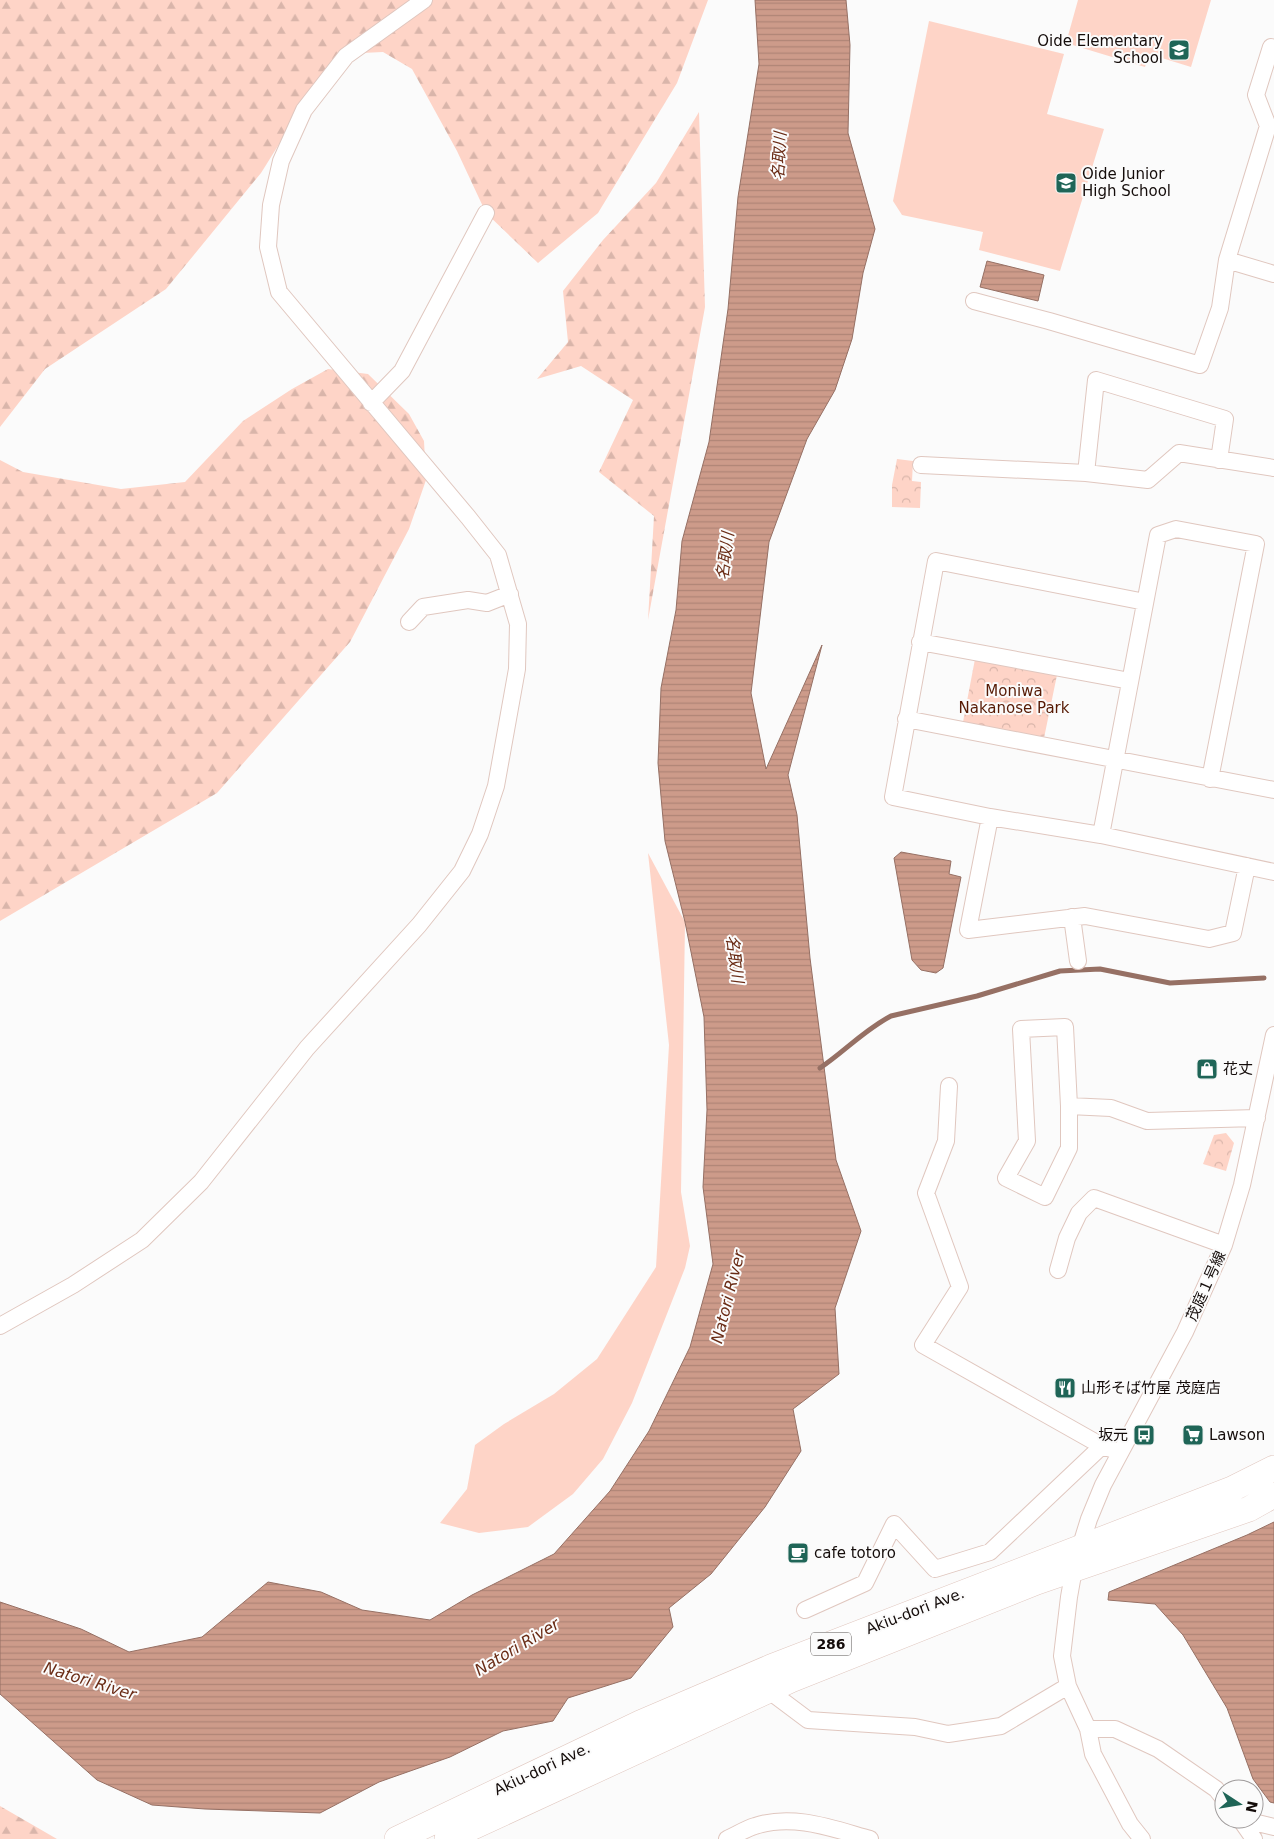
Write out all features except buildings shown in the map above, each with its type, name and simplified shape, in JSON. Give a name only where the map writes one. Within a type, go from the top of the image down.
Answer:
[{"type":"highway","name":"Akiu-dori Ave.","points":[[447,1839],[768,1690],[1028,1586],[1077,1559],[1274,1468]]},
{"type":"highway","name":"Akiu-dori Ave.","points":[[397,1839],[649,1719],[771,1667],[1077,1559],[1249,1509],[1274,1495]]},
{"type":"street","points":[[0,1326],[73,1286],[142,1240],[201,1182],[307,1048],[419,925],[462,871],[480,834],[496,786],[515,679],[518,624],[498,555],[279,292],[268,248],[271,205],[281,161],[304,110],[346,56],[424,0]]},
{"type":"street","points":[[974,301],[1200,365],[1220,308],[1227,260],[1268,126],[1256,95],[1271,47],[1274,48]]},
{"type":"street","points":[[371,403],[402,371],[486,214]]},
{"type":"street","points":[[1227,260],[1274,274]]},
{"type":"street","points":[[1086,473],[1096,380],[1225,419],[1219,460]]},
{"type":"street","points":[[921,465],[1086,473],[1148,480],[1179,454],[1274,468]]},
{"type":"street","points":[[1101,835],[1158,534],[1176,529],[1256,544],[1210,778]]},
{"type":"street","points":[[1145,602],[936,562],[893,797],[990,817],[1101,835],[1274,872]]},
{"type":"street","points":[[408,622],[423,607],[468,600],[487,603],[510,594]]},
{"type":"street","points":[[920,642],[1130,681]]},
{"type":"street","points":[[906,720],[1274,790]]},
{"type":"street","points":[[990,817],[968,930],[1085,916],[1209,939],[1233,933],[1247,866]]},
{"type":"street","points":[[1072,917],[1078,961]]},
{"type":"street","points":[[1066,1027],[1070,1106],[1069,1148],[1045,1197],[1006,1178],[1027,1141],[1021,1029],[1066,1027]]},
{"type":"street","name":"茂庭１号線","points":[[1142,1839],[1130,1824],[1092,1754],[1088,1729],[1068,1686],[1062,1656],[1069,1597],[1077,1559],[1089,1519],[1103,1485],[1185,1332],[1224,1245],[1242,1185],[1274,1035]]},
{"type":"street","points":[[949,1086],[946,1142],[926,1193],[960,1288],[923,1345],[1102,1446],[1120,1451]]},
{"type":"street","points":[[1070,1106],[1111,1108],[1147,1121],[1257,1118]]},
{"type":"street","points":[[1058,1270],[1067,1238],[1079,1213],[1094,1198],[1224,1245]]},
{"type":"street","points":[[804,1610],[865,1583],[894,1524],[935,1569],[990,1552],[1102,1446]]},
{"type":"street","points":[[768,1690],[808,1720],[915,1727],[948,1734],[1001,1726],[1068,1686]]},
{"type":"street","points":[[1088,1729],[1115,1730],[1158,1749],[1214,1788]]},
{"type":"street","points":[[726,1839],[756,1826],[786,1821],[819,1824],[870,1839]]},
{"type":"green space","points":[[0,0],[708,0],[677,83],[598,213],[538,263],[486,213],[457,151],[412,69],[383,52],[341,54],[313,90],[261,173],[166,289],[45,369],[0,427]]},
{"type":"green space","points":[[1078,0],[1211,0],[1191,67],[1149,54],[1145,67],[1066,43]]},
{"type":"green space","points":[[929,21],[1064,54],[1047,114],[1104,129],[1060,271],[979,250],[983,232],[902,215],[893,201]]},
{"type":"green space","points":[[699,112],[705,307],[648,620],[654,516],[599,472],[633,400],[581,366],[537,379],[568,342],[563,291],[603,240],[656,183]]},
{"type":"green space","points":[[328,369],[368,374],[409,414],[424,441],[426,480],[409,529],[350,642],[217,793],[0,921],[0,460],[23,472],[121,489],[185,482],[243,421],[292,389]]},
{"type":"green space","points":[[897,459],[913,461],[912,481],[921,482],[920,508],[892,507],[892,485]]},
{"type":"green space","name":"Moniwa Nakanose Park","points":[[975,659],[1057,675],[1044,738],[963,722]]},
{"type":"green space","points":[[648,853],[685,922],[681,1192],[690,1246],[685,1268],[632,1403],[603,1459],[573,1494],[528,1527],[479,1533],[440,1523],[467,1489],[475,1445],[504,1424],[554,1394],[597,1359],[656,1267],[669,1045]]},
{"type":"green space","points":[[1226,1133],[1234,1143],[1226,1171],[1203,1164],[1214,1135]]},
{"type":"green space","points":[[0,1806],[57,1839],[0,1839]]},
{"type":"water","points":[[755,0],[846,0],[850,45],[848,133],[875,229],[863,273],[852,339],[835,390],[807,439],[769,542],[751,693],[766,769],[822,645],[788,775],[797,815],[810,958],[836,1160],[861,1231],[835,1308],[839,1374],[793,1409],[801,1451],[765,1507],[711,1574],[669,1608],[673,1627],[631,1678],[568,1698],[553,1721],[503,1731],[450,1757],[379,1782],[320,1813],[152,1805],[97,1780],[0,1694],[0,1602],[81,1629],[129,1652],[202,1637],[268,1582],[321,1592],[362,1610],[430,1620],[472,1595],[554,1554],[610,1491],[649,1431],[690,1347],[713,1264],[703,1187],[707,1110],[704,1017],[685,922],[665,841],[658,763],[661,688],[676,610],[682,541],[709,442],[728,309],[738,197],[759,64]]},
{"type":"water","points":[[987,261],[1044,275],[1038,301],[980,287]]},
{"type":"water","points":[[901,852],[951,861],[949,874],[961,877],[943,968],[936,973],[921,970],[912,960],[894,858]]},
{"type":"water","points":[[1274,1522],[1274,1803],[1270,1802],[1264,1794],[1264,1779],[1253,1779],[1227,1708],[1183,1635],[1155,1604],[1108,1600],[1109,1592]]},
{"type":"waterway","points":[[820,1068],[872,1028],[891,1016],[977,996],[1060,971],[1100,969],[1170,983],[1264,978]]},
{"type":"place","name":"Oide Elementary School","points":[[1179,50]]},
{"type":"place","name":"Oide Junior High School","points":[[1066,183]]},
{"type":"place","name":"花丈","points":[[1207,1069]]},
{"type":"place","name":"山形そば竹屋 茂庭店","points":[[1065,1388]]},
{"type":"place","name":"坂元","points":[[1144,1435]]},
{"type":"place","name":"Lawson","points":[[1193,1435]]},
{"type":"place","name":"cafe totoro","points":[[798,1553]]},
{"type":"water label","name":"名取川","points":[[779,156]]},
{"type":"water label","name":"名取川","points":[[725,556]]},
{"type":"water label","name":"名取川","points":[[735,959]]},
{"type":"water label","name":"Natori River","points":[[728,1297]]},
{"type":"water label","name":"Natori River","points":[[517,1647]]},
{"type":"water label","name":"Natori River","points":[[90,1681]]}]
